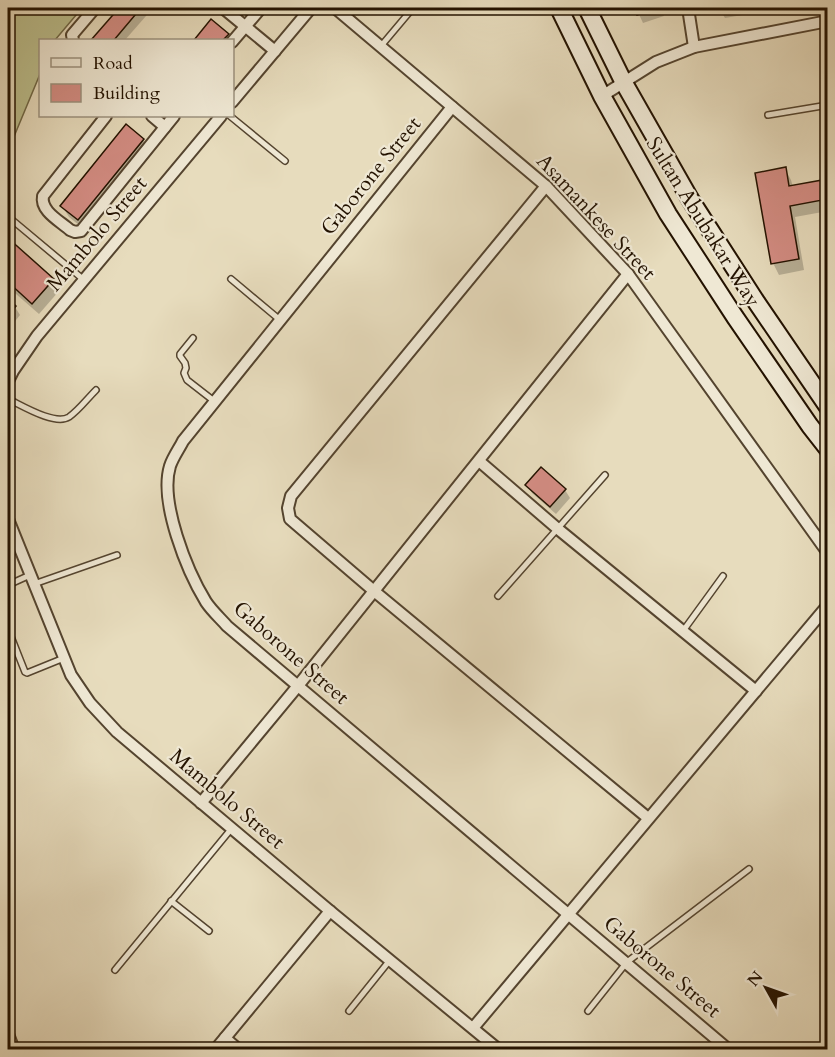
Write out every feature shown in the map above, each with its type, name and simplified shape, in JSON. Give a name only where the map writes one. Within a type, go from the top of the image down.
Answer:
[{"type":"main road","name":"Sultan Abubakar Way","points":[[559,8],[602,96],[668,214],[735,317],[828,449]]},
{"type":"main road","name":"Sultan Abubakar Way","points":[[587,8],[624,82],[690,199],[828,407]]},
{"type":"street","points":[[73,39],[72,35],[95,8]]},
{"type":"street","points":[[223,8],[275,51]]},
{"type":"street","points":[[234,40],[261,8]]},
{"type":"street","points":[[234,100],[311,8]]},
{"type":"street","name":"Asamankese Street","points":[[335,8],[546,186],[628,274],[828,553]]},
{"type":"street","points":[[688,8],[694,46]]},
{"type":"street","points":[[602,96],[656,62],[694,46],[828,21]]},
{"type":"street","name":"Gaborone Street","points":[[452,106],[183,441],[170,466],[168,494],[175,529],[188,566],[207,603],[227,627],[729,1050]]},
{"type":"street","points":[[105,117],[43,196],[44,208],[75,232],[81,231],[173,117]]},
{"type":"street","points":[[153,117],[165,127]]},
{"type":"street","name":"Mambolo Street","points":[[8,381],[37,336],[220,117]]},
{"type":"street","points":[[546,186],[291,496],[288,508],[290,519],[648,818]]},
{"type":"street","points":[[201,803],[297,687],[628,274]]},
{"type":"street","points":[[479,461],[558,529],[756,691]]},
{"type":"street","name":"Mambolo Street","points":[[8,519],[71,675],[90,703],[117,732],[499,1050]]},
{"type":"street","points":[[472,1028],[828,605]]},
{"type":"street","points":[[215,1050],[330,911]]},
{"type":"street","points":[[225,1038],[239,1050]]},
{"type":"lane","points":[[381,46],[413,8]]},
{"type":"lane","points":[[768,115],[828,105]]},
{"type":"lane","points":[[231,117],[285,161]]},
{"type":"lane","points":[[11,219],[84,280]]},
{"type":"lane","points":[[231,279],[280,320]]},
{"type":"lane","points":[[193,338],[180,354],[185,363],[185,376],[214,401]]},
{"type":"lane","points":[[8,399],[58,420],[67,418],[96,390]]},
{"type":"lane","points":[[498,596],[605,475]]},
{"type":"lane","points":[[8,585],[117,555]]},
{"type":"lane","points":[[682,630],[723,576]]},
{"type":"lane","points":[[8,628],[25,672],[64,658]]},
{"type":"lane","points":[[115,970],[232,828]]},
{"type":"lane","points":[[588,1011],[627,963],[749,869]]},
{"type":"lane","points":[[171,901],[209,931]]},
{"type":"lane","points":[[349,1011],[390,960]]},
{"type":"green space","points":[[8,8],[82,8],[56,39],[39,39],[39,76],[8,151]]},
{"type":"building","points":[[119,8],[141,8],[115,39],[92,39]]},
{"type":"building","points":[[635,8],[660,8],[637,15]]},
{"type":"building","points":[[211,19],[229,34],[224,39],[195,39]]},
{"type":"building","points":[[126,124],[144,139],[78,220],[60,206]]},
{"type":"building","points":[[786,167],[789,186],[828,179],[828,199],[790,206],[799,259],[771,264],[755,173]]},
{"type":"building","points":[[8,238],[54,279],[32,304],[8,282]]},
{"type":"building","points":[[8,298],[16,306],[8,317]]},
{"type":"building","points":[[541,467],[566,489],[550,507],[525,485]]}]
